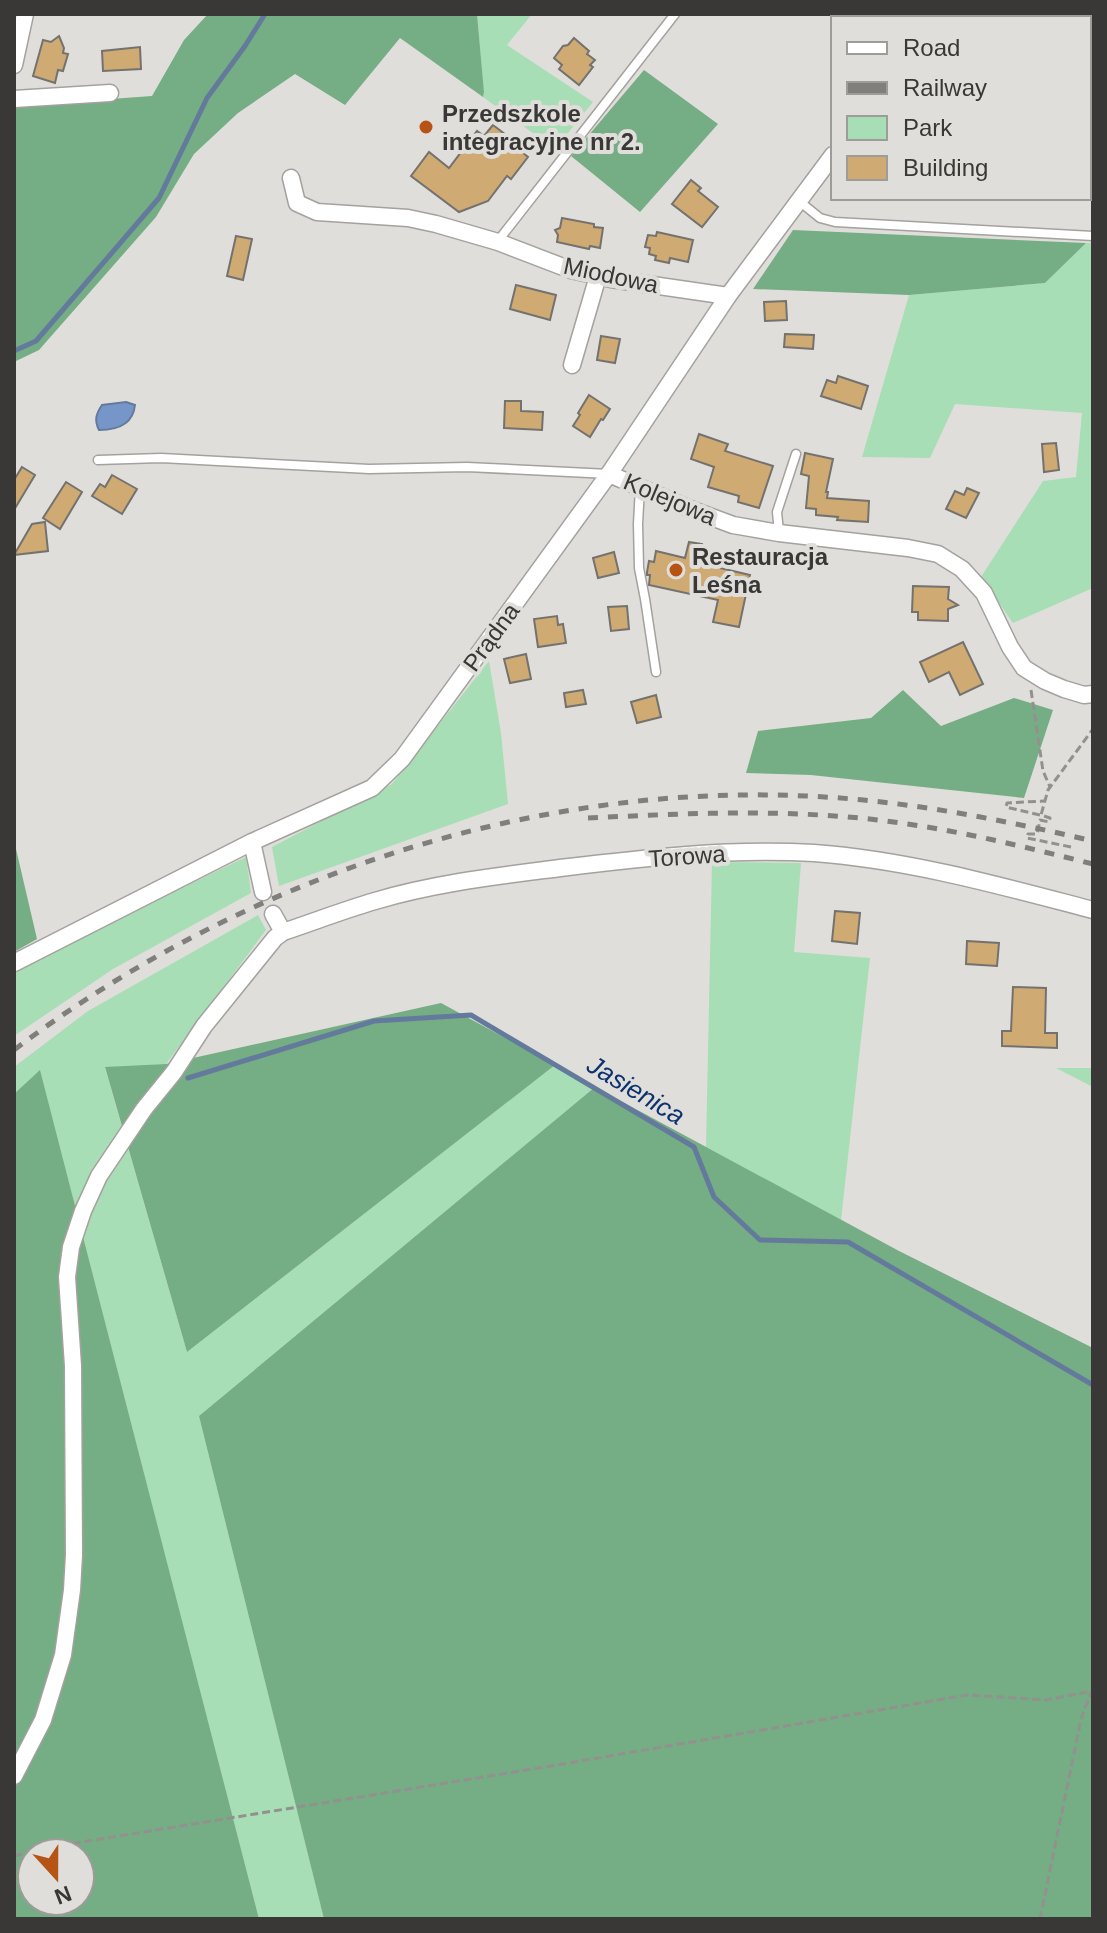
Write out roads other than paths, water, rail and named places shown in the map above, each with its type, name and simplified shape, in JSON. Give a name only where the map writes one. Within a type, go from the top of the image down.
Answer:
[{"type":"street","points":[[14,65],[25,14]]},
{"type":"street","points":[[14,99],[110,93]]},
{"type":"street","name":"Prądna","points":[[14,963],[252,842],[372,788],[402,759],[609,474],[728,296],[831,158]]},
{"type":"street","name":"Miodowa","points":[[291,178],[297,203],[317,212],[408,218],[498,242],[571,270],[728,296]]},
{"type":"street","points":[[572,365],[598,276]]},
{"type":"street","name":"Kolejowa","points":[[609,474],[733,525],[938,554],[962,569],[984,593],[1014,653],[1032,674],[1072,692],[1093,694]]},
{"type":"street","points":[[252,842],[263,892]]},
{"type":"street","name":"Torowa","points":[[283,932],[375,901],[489,877],[652,857],[749,852],[815,853],[920,867],[1093,910]]},
{"type":"street","points":[[14,1776],[43,1720],[63,1655],[72,1590],[73,1366],[67,1277],[71,1247],[99,1176],[144,1109],[174,1072],[204,1026],[283,932],[273,914]]},
{"type":"lane","points":[[498,242],[675,14]]},
{"type":"lane","points":[[799,201],[820,218],[835,222],[1093,236]]},
{"type":"lane","points":[[779,533],[777,512],[796,454]]},
{"type":"lane","points":[[98,460],[161,458],[369,469],[467,467],[609,474]]},
{"type":"lane","points":[[640,487],[639,568],[656,672]]},
{"type":"water","points":[[126,402],[135,405],[127,422],[112,429],[99,430],[96,417],[102,405]]},
{"type":"waterway","points":[[14,351],[36,341],[159,198],[207,98],[265,14]]},
{"type":"waterway","name":"Jasienica","points":[[188,1078],[374,1021],[471,1015],[694,1147],[714,1197],[760,1240],[848,1242],[1093,1385]]},
{"type":"railway","points":[[14,1050],[101,990],[192,937],[288,892],[388,855],[491,826],[595,806],[700,796],[806,796],[951,812],[1093,841]]},
{"type":"railway","points":[[588,818],[745,813],[862,818],[973,836],[1093,864]]},
{"type":"place","name":"Przedszkole integracyjne nr 2.","points":[[426,127]]},
{"type":"place","name":"Restauracja Leśna","points":[[676,570]]}]
